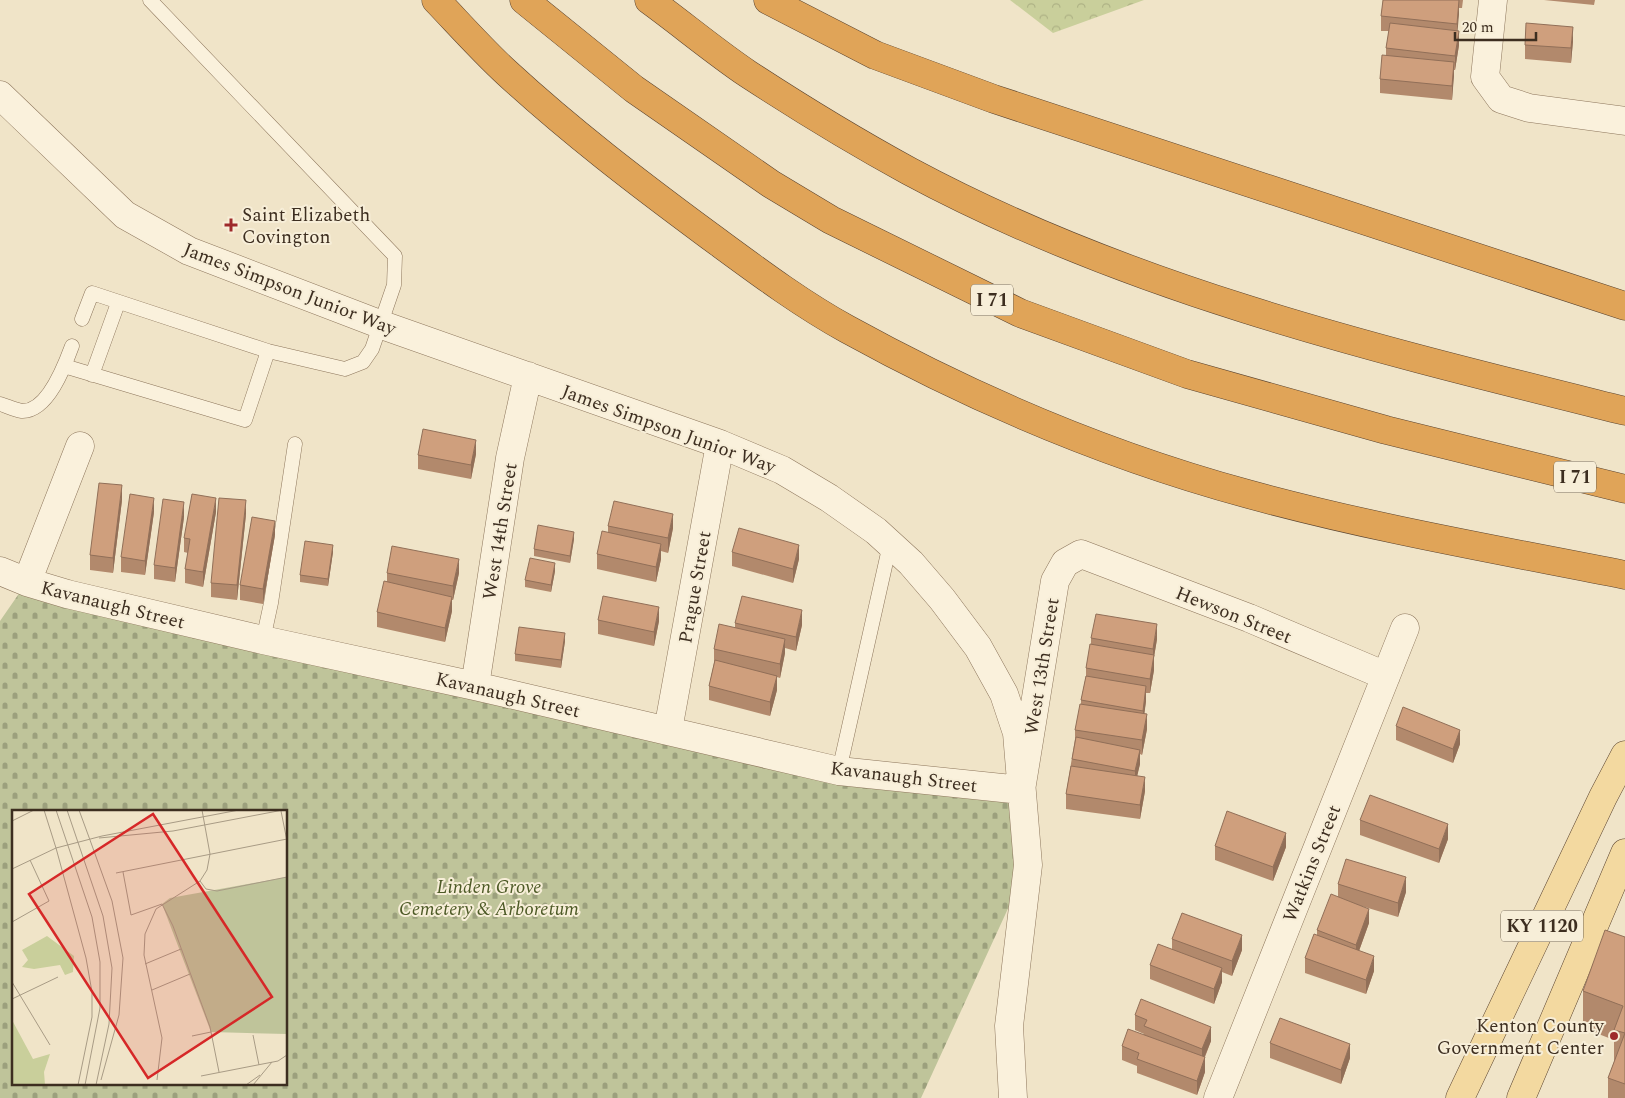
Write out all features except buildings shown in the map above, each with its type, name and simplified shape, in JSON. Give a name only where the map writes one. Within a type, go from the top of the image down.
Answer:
[{"type":"highway","points":[[436,0],[506,72],[617,168],[762,274],[845,328],[964,390],[1055,428],[1165,468],[1245,493],[1365,524],[1625,575]]},
{"type":"highway","name":"I 71","points":[[524,0],[634,89],[771,184],[831,220],[1011,309],[1088,340],[1187,374],[1386,430],[1625,489]]},
{"type":"highway","points":[[648,0],[746,72],[831,127],[911,172],[1043,235],[1131,271],[1223,302],[1409,357],[1625,411]]},
{"type":"highway","points":[[768,0],[875,55],[994,99],[1625,306]]},
{"type":"highway","points":[[1524,465],[1625,504]]},
{"type":"main road","name":"KY 1120","points":[[1460,1098],[1603,797],[1625,755]]},
{"type":"main road","name":"KY 1120","points":[[1521,1098],[1625,853]]},
{"type":"street","points":[[1493,0],[1485,77],[1501,99],[1529,108],[1625,121]]},
{"type":"street","name":"James Simpson Junior Way","points":[[0,95],[124,215],[188,251],[382,325],[720,444],[782,470],[829,498],[876,531],[911,563],[942,599],[978,647],[1004,694],[1017,734],[1028,865],[1009,1026],[1013,1098]]},
{"type":"street","name":"West 14th Street","points":[[475,686],[510,458],[528,376]]},
{"type":"street","name":"Prague Street","points":[[668,730],[720,444]]},
{"type":"street","points":[[27,582],[80,446]]},
{"type":"street","name":"West 13th Street","points":[[1021,790],[1055,581],[1065,563],[1081,554]]},
{"type":"street","name":"Hewson Street","points":[[1081,554],[1249,618],[1386,676]]},
{"type":"street","name":"Kavanaugh Street","points":[[0,571],[27,582],[67,594],[263,640],[475,686],[590,714],[668,730],[839,771],[1021,790]]},
{"type":"street","name":"Watkins Street","points":[[1218,1098],[1406,628]]},
{"type":"lane","points":[[82,319],[92,293],[268,351],[345,368],[364,362],[372,349],[382,325],[394,285],[395,256],[150,0]]},
{"type":"lane","points":[[92,375],[118,303]]},
{"type":"lane","points":[[0,404],[23,411],[38,405],[49,394],[72,346]]},
{"type":"lane","points":[[64,366],[245,420],[268,351]]},
{"type":"lane","points":[[263,640],[271,603],[295,444]]},
{"type":"lane","points":[[839,771],[890,544]]},
{"type":"green space","points":[[1010,0],[1144,0],[1053,33]]},
{"type":"green space","name":"Linden Grove Cemetery & Arboretum","points":[[27,582],[590,714],[1021,790],[1028,865],[921,1098],[0,1098],[0,621]]},
{"type":"place","name":"Saint Elizabeth Covington","points":[[231,225]]},
{"type":"place","name":"Kenton County Government Center","points":[[1614,1036]]}]
